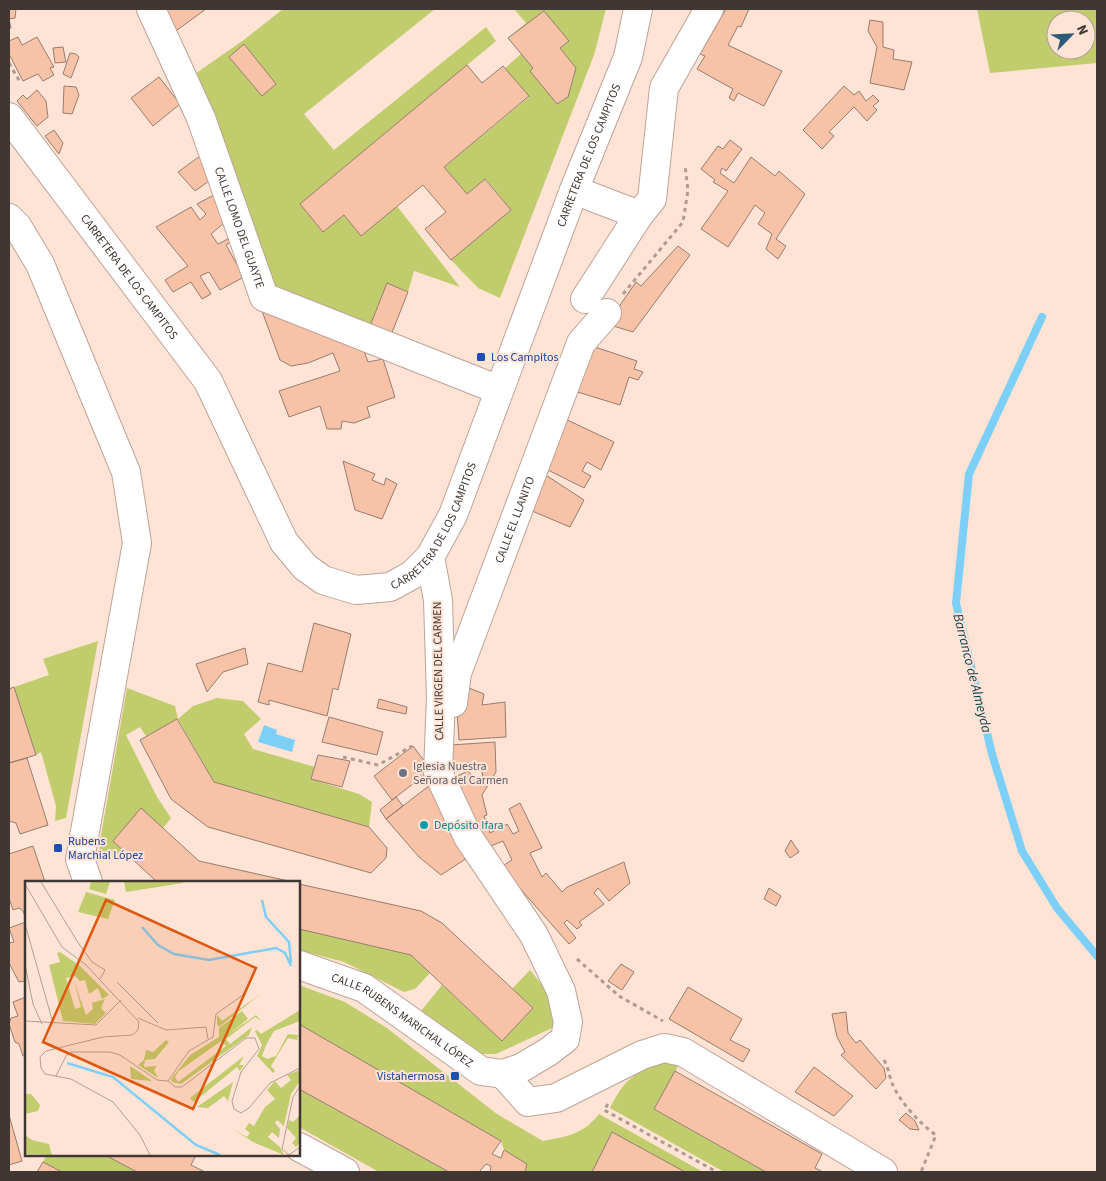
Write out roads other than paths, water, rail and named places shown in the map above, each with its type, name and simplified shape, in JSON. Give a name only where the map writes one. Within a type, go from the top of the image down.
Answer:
[{"type":"street","name":"CARRETERA DE LOS CAMPITOS","points":[[9,117],[208,381],[284,542],[305,567],[323,580],[356,590],[390,587],[412,575],[430,557],[453,514],[574,190],[628,57],[638,9]]},
{"type":"street","name":"CALLE EL LLANITO","points":[[439,736],[451,720],[457,673],[596,306],[639,215],[652,199],[664,88],[710,9]]},
{"type":"street","name":"CALLE LOMO DEL GUAYTE","points":[[153,10],[201,118],[264,297],[500,390]]},
{"type":"street","points":[[574,190],[639,215]]},
{"type":"street","points":[[9,218],[17,226],[40,264],[126,472],[137,544],[80,859],[88,881]]},
{"type":"street","name":"CALLE VIRGEN DEL CARMEN","points":[[430,557],[438,600],[438,772],[468,837],[534,935],[560,991],[568,1022],[565,1039],[522,1068],[503,1074]]},
{"type":"street","name":"CALLE RUBENS MARICHAL LÓPEZ","points":[[300,965],[364,988],[481,1071],[503,1074]]},
{"type":"street","points":[[503,1074],[528,1102],[556,1098],[642,1055],[664,1048],[683,1052],[883,1172]]},
{"type":"street","points":[[300,1148],[345,1172]]},
{"type":"water","points":[[264,725],[277,730],[276,734],[295,740],[292,752],[258,742]]},
{"type":"waterway","name":"Barranco de Almeyda","points":[[1042,317],[969,474],[956,603],[992,754],[1022,851],[1057,908],[1097,956]]},
{"type":"place","name":"Los Campitos","points":[[481,357]]},
{"type":"place","name":"Iglesia Nuestra Señora del Carmen","points":[[403,773]]},
{"type":"place","name":"Depósito Ifara","points":[[424,825]]},
{"type":"place","name":"Rubens Marchial López","points":[[58,848]]},
{"type":"place","name":"Vistahermosa","points":[[455,1076]]}]
